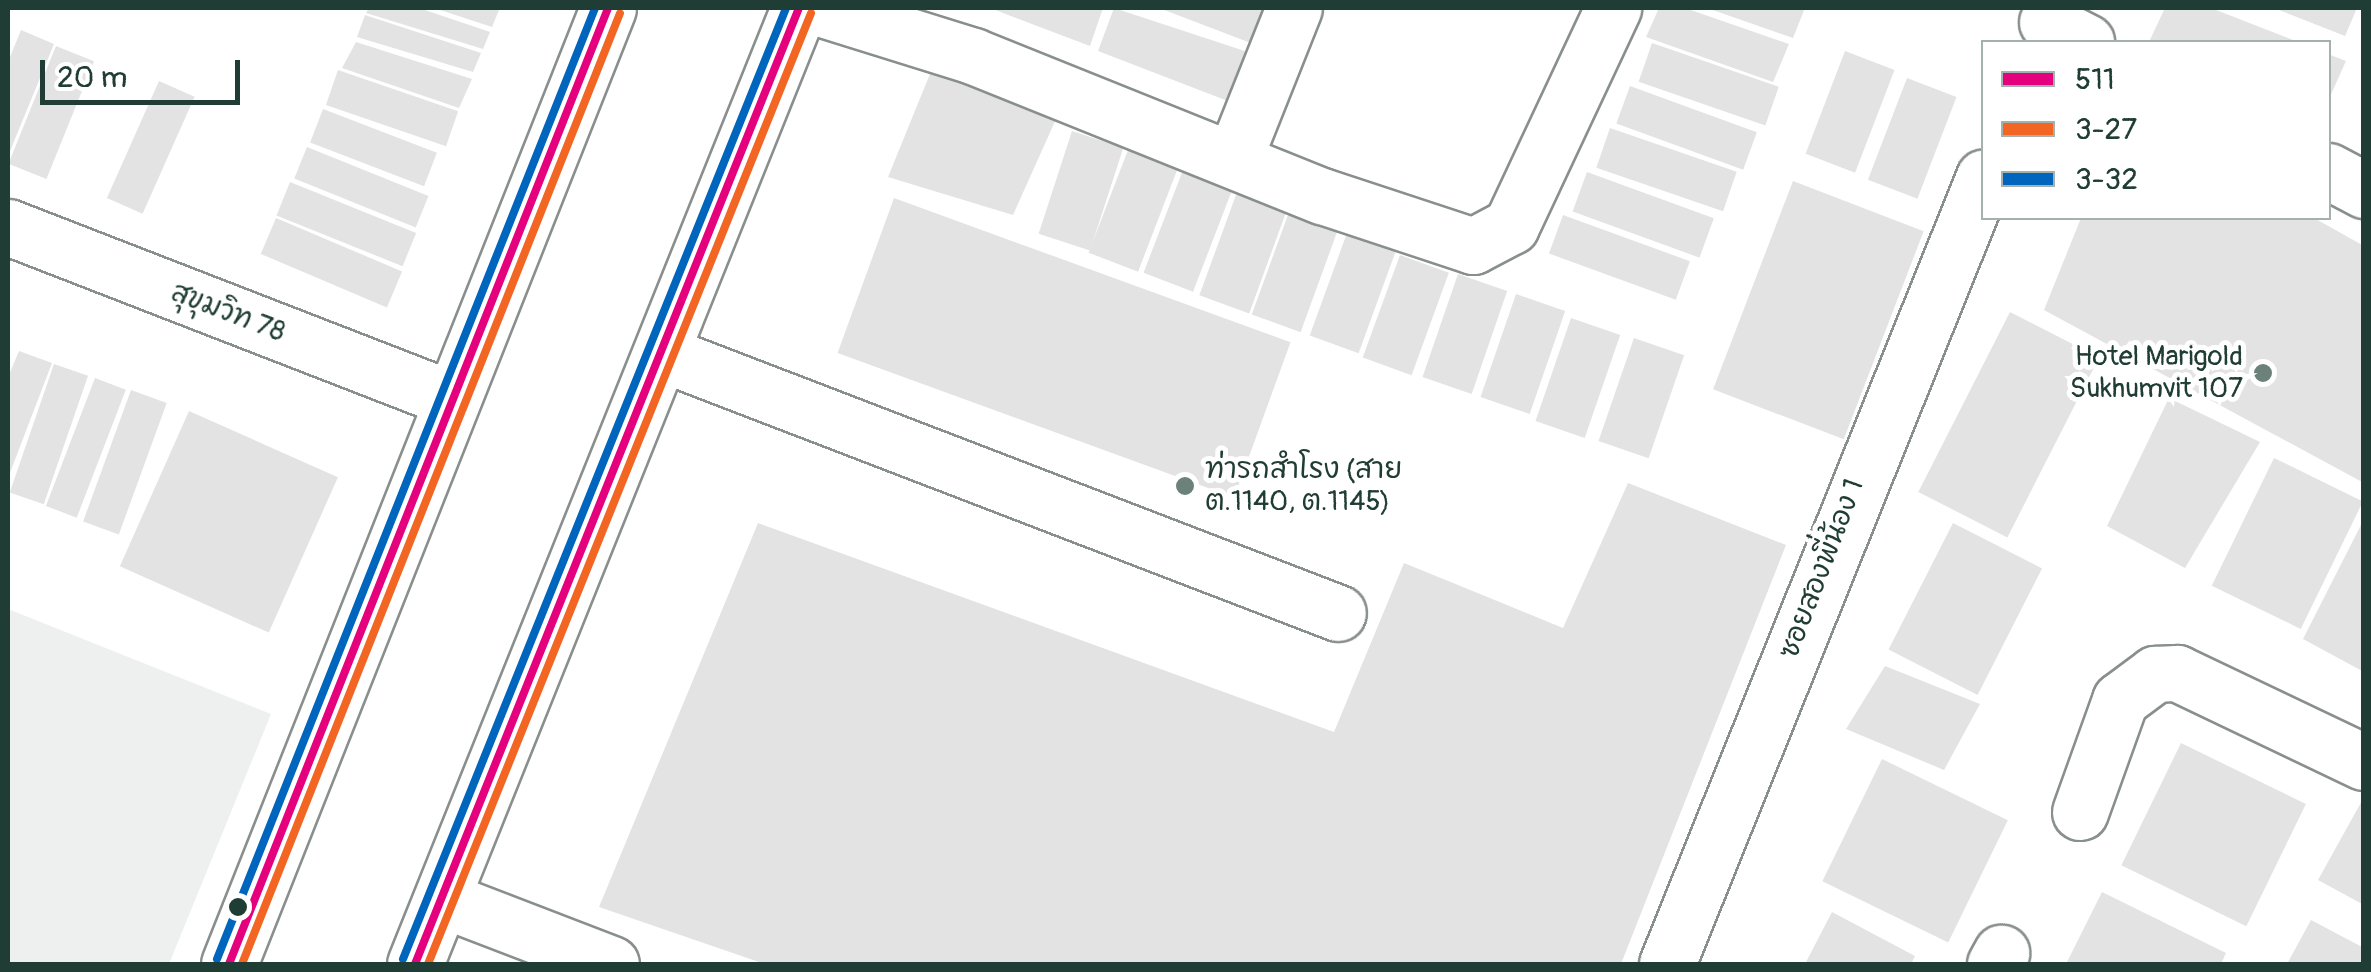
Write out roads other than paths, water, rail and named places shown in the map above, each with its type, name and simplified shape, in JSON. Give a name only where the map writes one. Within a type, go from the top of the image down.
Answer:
[{"type":"main road","points":[[229,964],[449,398],[608,8]]},
{"type":"main road","points":[[416,964],[799,8]]},
{"type":"main road","points":[[819,8],[974,56],[1235,156],[1322,196],[1473,246],[1510,226],[1614,8]]},
{"type":"main road","points":[[1235,156],[1294,8]]},
{"type":"main road","points":[[2331,173],[2364,190]]},
{"type":"main road","name":"ซอยสองพี่น้อง 1","points":[[1667,964],[1981,184]]},
{"type":"main road","name":"สุขุมวิท 78","points":[[8,227],[449,398]]},
{"type":"main road","points":[[661,353],[1338,613]]},
{"type":"main road","points":[[2080,812],[2120,700],[2155,674],[2177,673],[2364,762]]},
{"type":"main road","points":[[442,899],[611,964]]},
{"type":"place","name":"Hotel Marigold Sukhumvit 107","points":[[2263,373]]},
{"type":"place","name":"ท่ารถสำโรง (สาย ต.1140, ต.1145)","points":[[1185,486]]}]
